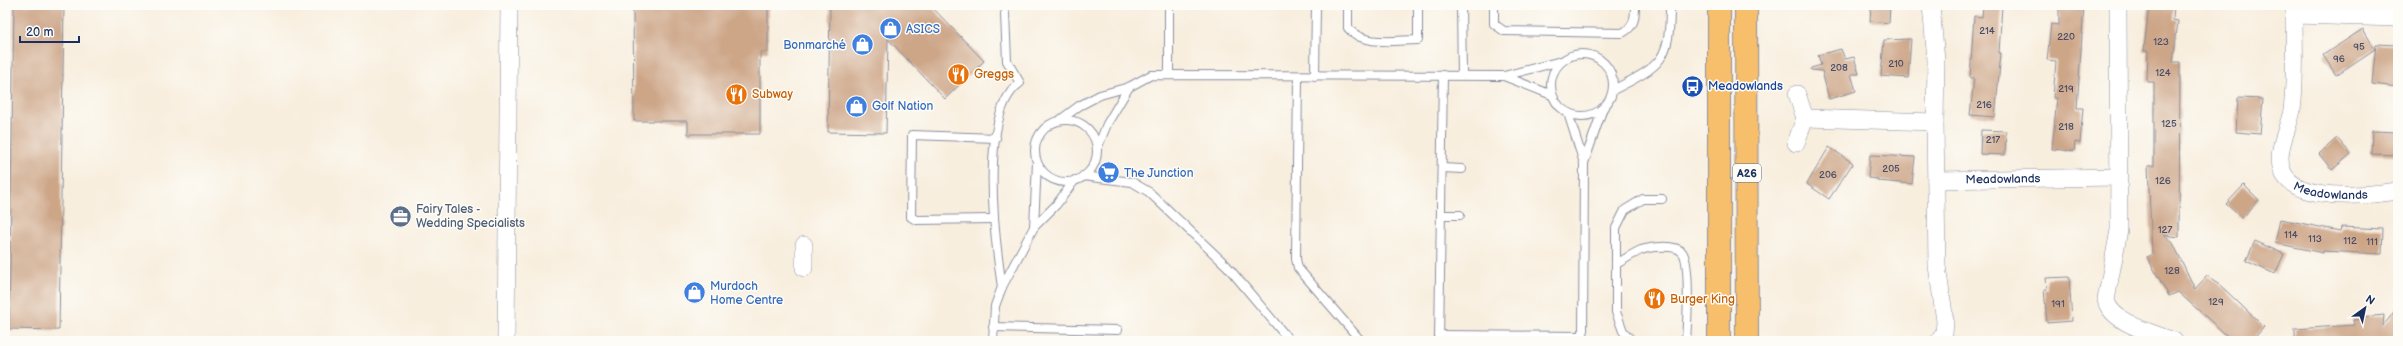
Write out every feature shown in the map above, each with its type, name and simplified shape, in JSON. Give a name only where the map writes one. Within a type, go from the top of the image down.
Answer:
[{"type":"highway","name":"A26","points":[[1718,5],[1719,341]]},
{"type":"highway","name":"A26","points":[[1746,5],[1747,341]]},
{"type":"street","points":[[506,341],[509,5]]},
{"type":"street","points":[[1931,5],[1936,60],[1935,122],[1937,266],[1945,322],[1944,334],[1939,341]]},
{"type":"street","points":[[2118,5],[2119,230],[2108,282],[2106,300],[2108,307],[2121,319],[2174,341]]},
{"type":"street","name":"Meadowlands","points":[[2398,18],[2294,10],[2292,110],[2281,152],[2282,170],[2288,179],[2298,186],[2327,194],[2345,196],[2398,191]]},
{"type":"street","points":[[1796,143],[1805,118],[1797,94]]},
{"type":"street","points":[[1805,118],[1935,122]]},
{"type":"street","name":"Meadowlands","points":[[1936,180],[2118,177]]},
{"type":"street","points":[[804,244],[804,268]]},
{"type":"lane","points":[[1169,5],[1169,74]]},
{"type":"lane","points":[[1315,76],[1316,5]]},
{"type":"lane","points":[[1348,5],[1348,28],[1355,37],[1369,40],[1418,40],[1418,5]]},
{"type":"lane","points":[[1461,5],[1462,75]]},
{"type":"lane","points":[[1494,5],[1494,24],[1504,31],[1622,33],[1627,31],[1635,21],[1635,5]]},
{"type":"lane","points":[[1613,90],[1646,73],[1662,55],[1669,39],[1670,5]]},
{"type":"lane","points":[[1002,287],[994,219],[996,138],[1002,107],[1008,95],[1020,83],[1007,61],[1006,14]]},
{"type":"lane","points":[[1034,227],[1037,161],[1035,150],[1040,135],[1050,124],[1060,120],[1079,106],[1100,95],[1129,87],[1151,75],[1504,76],[1561,61],[1578,54],[1588,54],[1597,57],[1610,70],[1613,90],[1610,100],[1603,108],[1595,114],[1584,116],[1568,113],[1555,102],[1552,95],[1551,77],[1561,61]]},
{"type":"lane","points":[[1443,75],[1439,338],[1584,338],[1584,163],[1568,113]]},
{"type":"lane","points":[[1298,76],[1296,259],[1298,268],[1361,341]]},
{"type":"lane","points":[[1504,76],[1552,95]]},
{"type":"lane","points":[[1097,149],[1107,124],[1129,87]]},
{"type":"lane","points":[[1584,163],[1603,108]]},
{"type":"lane","points":[[1037,161],[1042,169],[1052,178],[1065,181],[1075,180],[1083,176],[1091,169],[1096,160],[1097,149],[1095,139],[1089,130],[1081,123],[1071,120],[1060,120]]},
{"type":"lane","points":[[994,219],[916,220],[911,217],[912,135],[996,138]]},
{"type":"lane","points":[[1442,168],[1462,169]]},
{"type":"lane","points":[[1083,176],[1132,182],[1149,192],[1228,266],[1290,341]]},
{"type":"lane","points":[[993,341],[995,306],[1002,287],[1034,227],[1056,205],[1075,180]]},
{"type":"lane","points":[[1632,341],[1623,331],[1616,312],[1616,228],[1625,210],[1643,199],[1662,199]]},
{"type":"lane","points":[[1441,215],[1460,215]]},
{"type":"lane","points":[[1616,264],[1641,250],[1653,248],[1677,248],[1683,253],[1686,259],[1687,284],[1686,341]]},
{"type":"lane","points":[[993,327],[1118,330]]},
{"type":"building","points":[[14,5],[64,5],[59,330],[9,329]]},
{"type":"building","points":[[633,5],[768,5],[768,52],[760,52],[760,134],[688,134],[688,121],[634,121]]},
{"type":"building","points":[[830,5],[930,5],[984,61],[945,99],[888,39],[886,133],[828,132]]},
{"type":"building","points":[[1871,5],[1890,5],[1889,23],[1870,21]]},
{"type":"building","points":[[1983,5],[2002,5],[1999,53],[2001,53],[1995,117],[1970,115],[1974,78],[1970,78],[1974,16],[1982,17]]},
{"type":"building","points":[[2059,5],[2084,5],[2077,108],[2083,108],[2080,143],[2075,142],[2074,151],[2052,149],[2057,98],[2053,98],[2056,61],[2047,60],[2051,24],[2059,25]]},
{"type":"building","points":[[2149,5],[2174,5],[2173,20],[2178,21],[2173,62],[2180,62],[2179,237],[2164,235],[2173,243],[2195,289],[2207,276],[2218,283],[2264,327],[2252,341],[2233,341],[2178,292],[2169,296],[2147,257],[2152,255],[2148,166],[2154,166],[2154,82],[2147,82],[2148,51],[2144,51]]},
{"type":"building","points":[[2363,29],[2375,49],[2336,75],[2323,55]]},
{"type":"building","points":[[1911,39],[1908,78],[1881,76],[1884,40]]},
{"type":"building","points":[[2376,44],[2398,45],[2398,87],[2372,84]]},
{"type":"building","points":[[1841,49],[1845,59],[1854,57],[1859,74],[1851,74],[1856,91],[1829,99],[1822,71],[1811,70],[1811,68],[1821,65],[1818,55]]},
{"type":"building","points":[[2238,98],[2263,99],[2260,134],[2236,132]]},
{"type":"building","points":[[1981,130],[2006,131],[2005,155],[1980,154]]},
{"type":"building","points":[[2372,131],[2398,132],[2398,155],[2371,154]]},
{"type":"building","points":[[2337,138],[2351,154],[2332,170],[2319,154]]},
{"type":"building","points":[[1829,147],[1853,163],[1829,199],[1807,184]]},
{"type":"building","points":[[1870,155],[1915,157],[1912,184],[1878,181],[1878,179],[1868,178]]},
{"type":"building","points":[[2244,185],[2259,200],[2242,218],[2226,204]]},
{"type":"building","points":[[2280,219],[2340,231],[2341,227],[2383,229],[2382,254],[2323,251],[2323,253],[2275,243]]},
{"type":"building","points":[[2255,241],[2284,254],[2275,274],[2246,261]]},
{"type":"building","points":[[2069,277],[2072,321],[2047,323],[2044,289],[2047,289],[2046,278]]},
{"type":"building","points":[[2398,307],[2398,341],[2295,341],[2295,329],[2354,325],[2353,320],[2365,319],[2364,317],[2384,315],[2383,326]]},
{"type":"place","name":"ASICS","points":[[890,29]]},
{"type":"place","name":"Bonmarché","points":[[862,45]]},
{"type":"place","name":"Greggs","points":[[959,74]]},
{"type":"place","name":"Meadowlands","points":[[1692,86]]},
{"type":"place","name":"Subway","points":[[736,94]]},
{"type":"place","name":"Golf Nation","points":[[857,106]]},
{"type":"place","name":"The Junction","points":[[1109,173]]},
{"type":"place","name":"Fairy Tales - Wedding Specialists","points":[[400,216]]},
{"type":"place","name":"Murdoch Home Centre","points":[[695,293]]},
{"type":"place","name":"Burger King","points":[[1654,299]]}]
